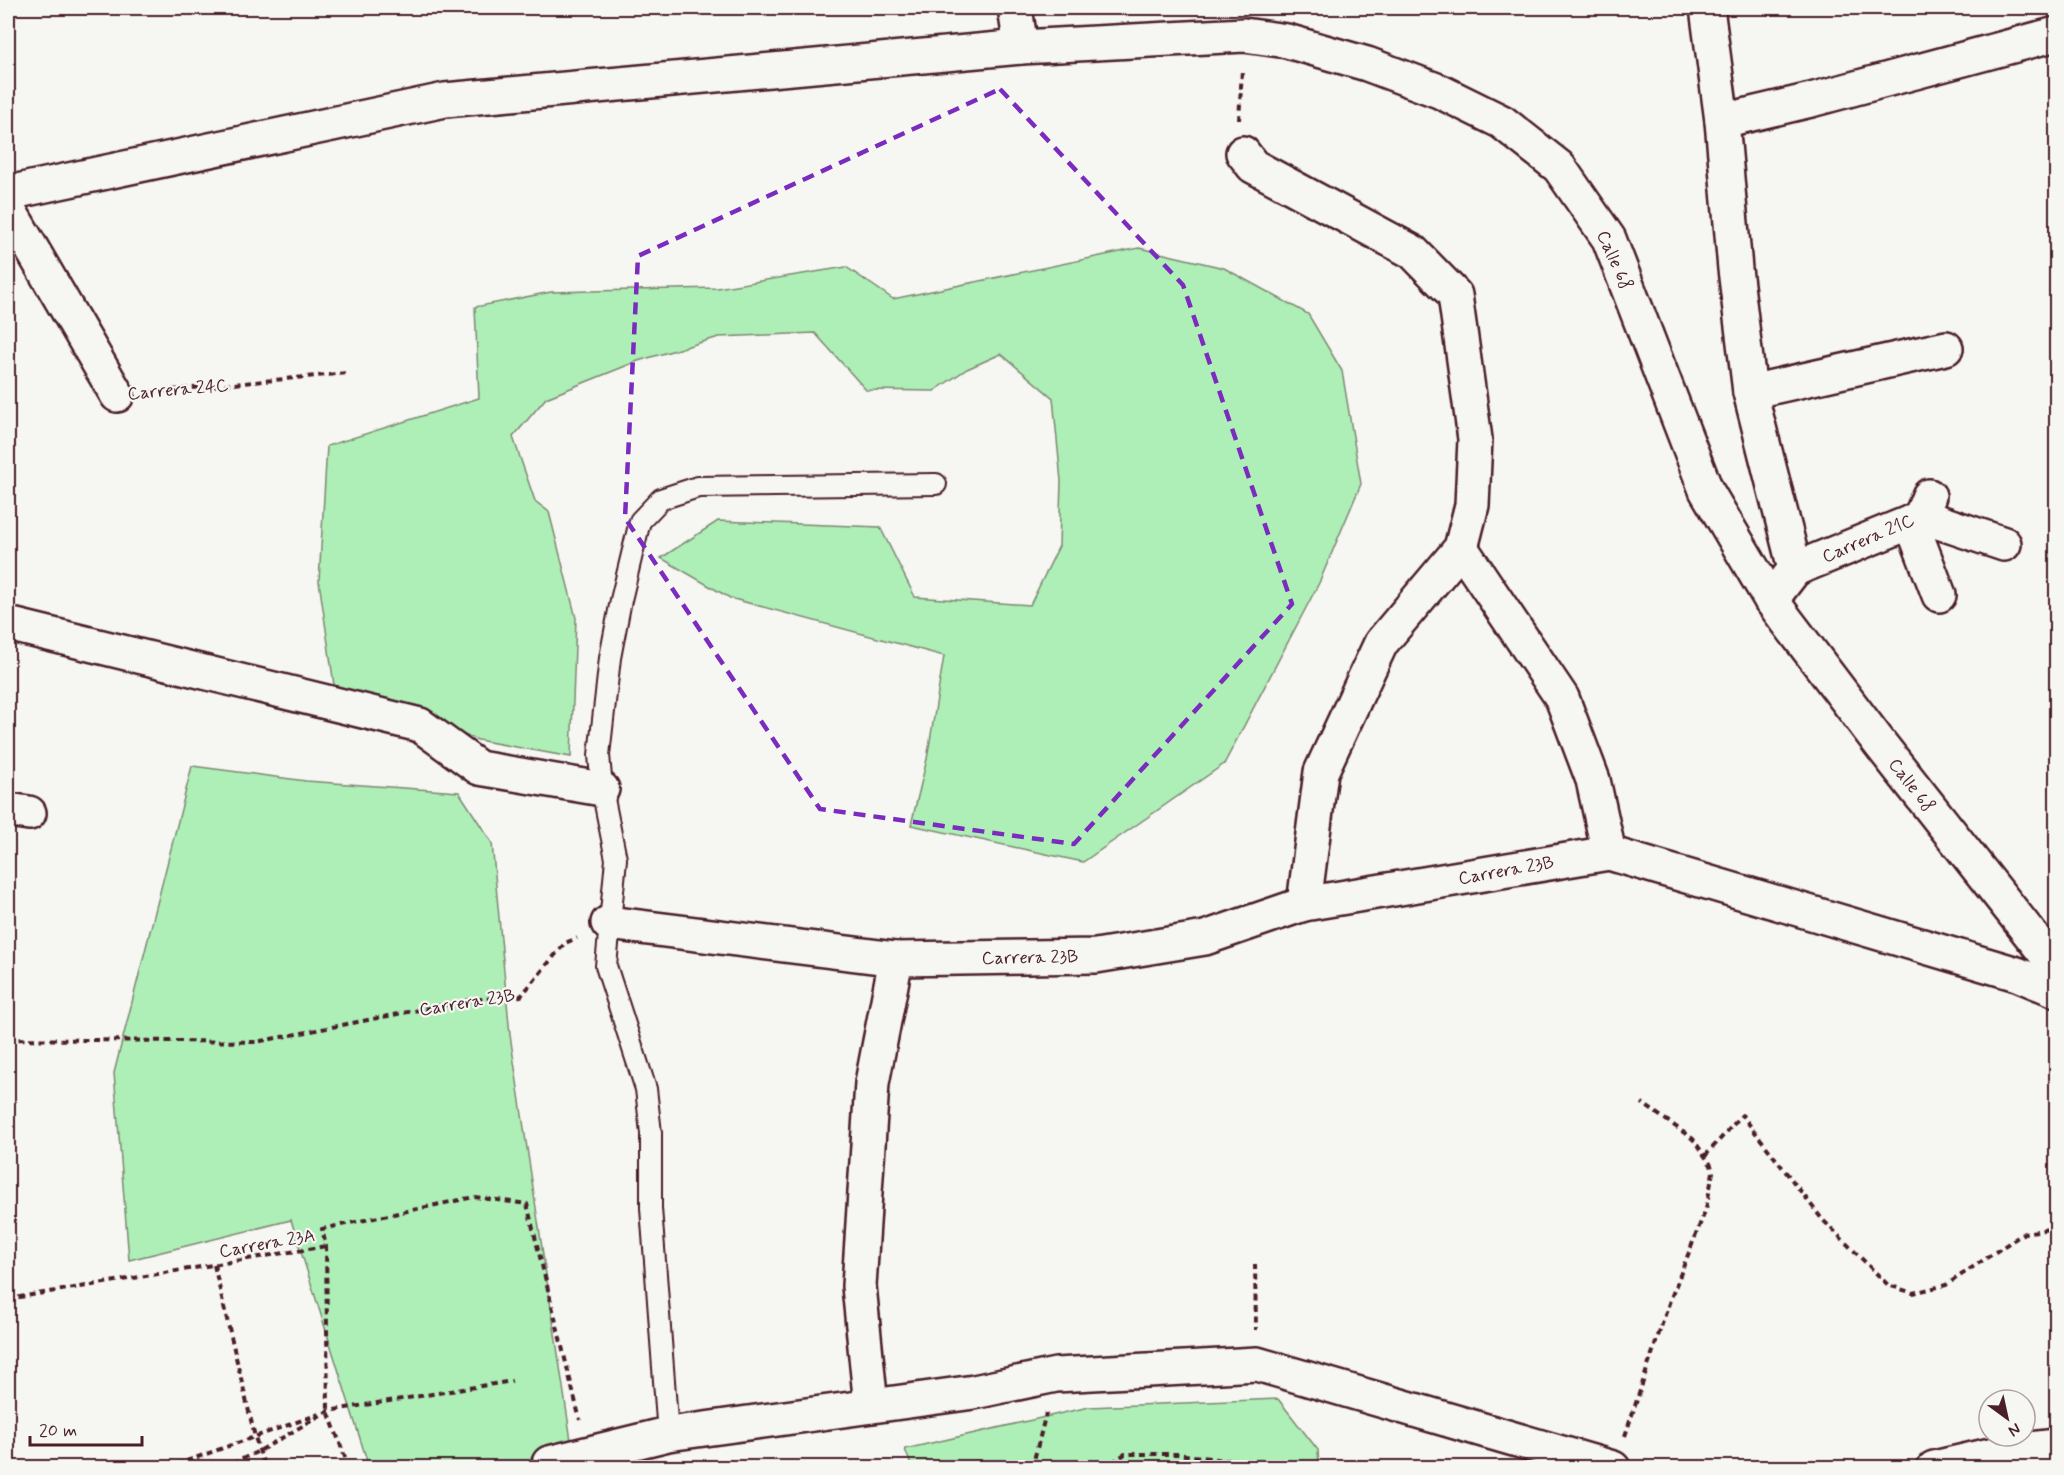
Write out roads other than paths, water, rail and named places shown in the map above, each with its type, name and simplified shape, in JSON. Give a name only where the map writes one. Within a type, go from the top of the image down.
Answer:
[{"type":"street","points":[[1015,8],[1021,47]]},
{"type":"street","points":[[1707,8],[1722,121],[1735,269],[1750,392],[1795,569],[1771,600]]},
{"type":"street","points":[[1722,121],[1811,100],[2056,34]]},
{"type":"street","name":"Calle 68","points":[[8,193],[445,100],[1021,47],[1244,35],[1287,41],[1367,64],[1439,90],[1503,122],[1559,168],[1609,239],[1706,490],[1771,600],[1881,745],[2056,967]]},
{"type":"street","points":[[1243,153],[1253,166],[1413,252],[1455,296],[1475,439],[1472,505],[1461,548],[1381,643],[1321,772],[1304,904]]},
{"type":"street","name":"Carrera 24C","points":[[8,208],[117,395]]},
{"type":"street","points":[[1750,392],[1946,348]]},
{"type":"street","points":[[1920,511],[2004,544]]},
{"type":"street","points":[[1920,511],[1939,595]]},
{"type":"street","name":"Carrera 21C","points":[[1795,569],[1920,511]]},
{"type":"street","points":[[1461,548],[1562,698],[1593,780],[1609,853]]},
{"type":"street","points":[[8,624],[420,725],[479,768],[602,789]]},
{"type":"street","name":"Carrera 23B","points":[[608,923],[896,959],[1096,956],[1205,938],[1304,904],[1609,853],[2017,974],[2056,990]]},
{"type":"street","points":[[871,1406],[860,1286],[872,1083],[896,959]]},
{"type":"street","points":[[549,1463],[668,1434],[974,1392],[1056,1376],[1257,1364],[1617,1456]]},
{"type":"street","points":[[1934,1467],[2003,1452],[2056,1446]]},
{"type":"lane","points":[[668,1434],[651,1208],[651,1133],[646,1089],[606,966],[608,923],[616,859],[602,789],[599,754],[602,715],[621,600],[640,521],[661,499],[698,487],[936,484]]}]
